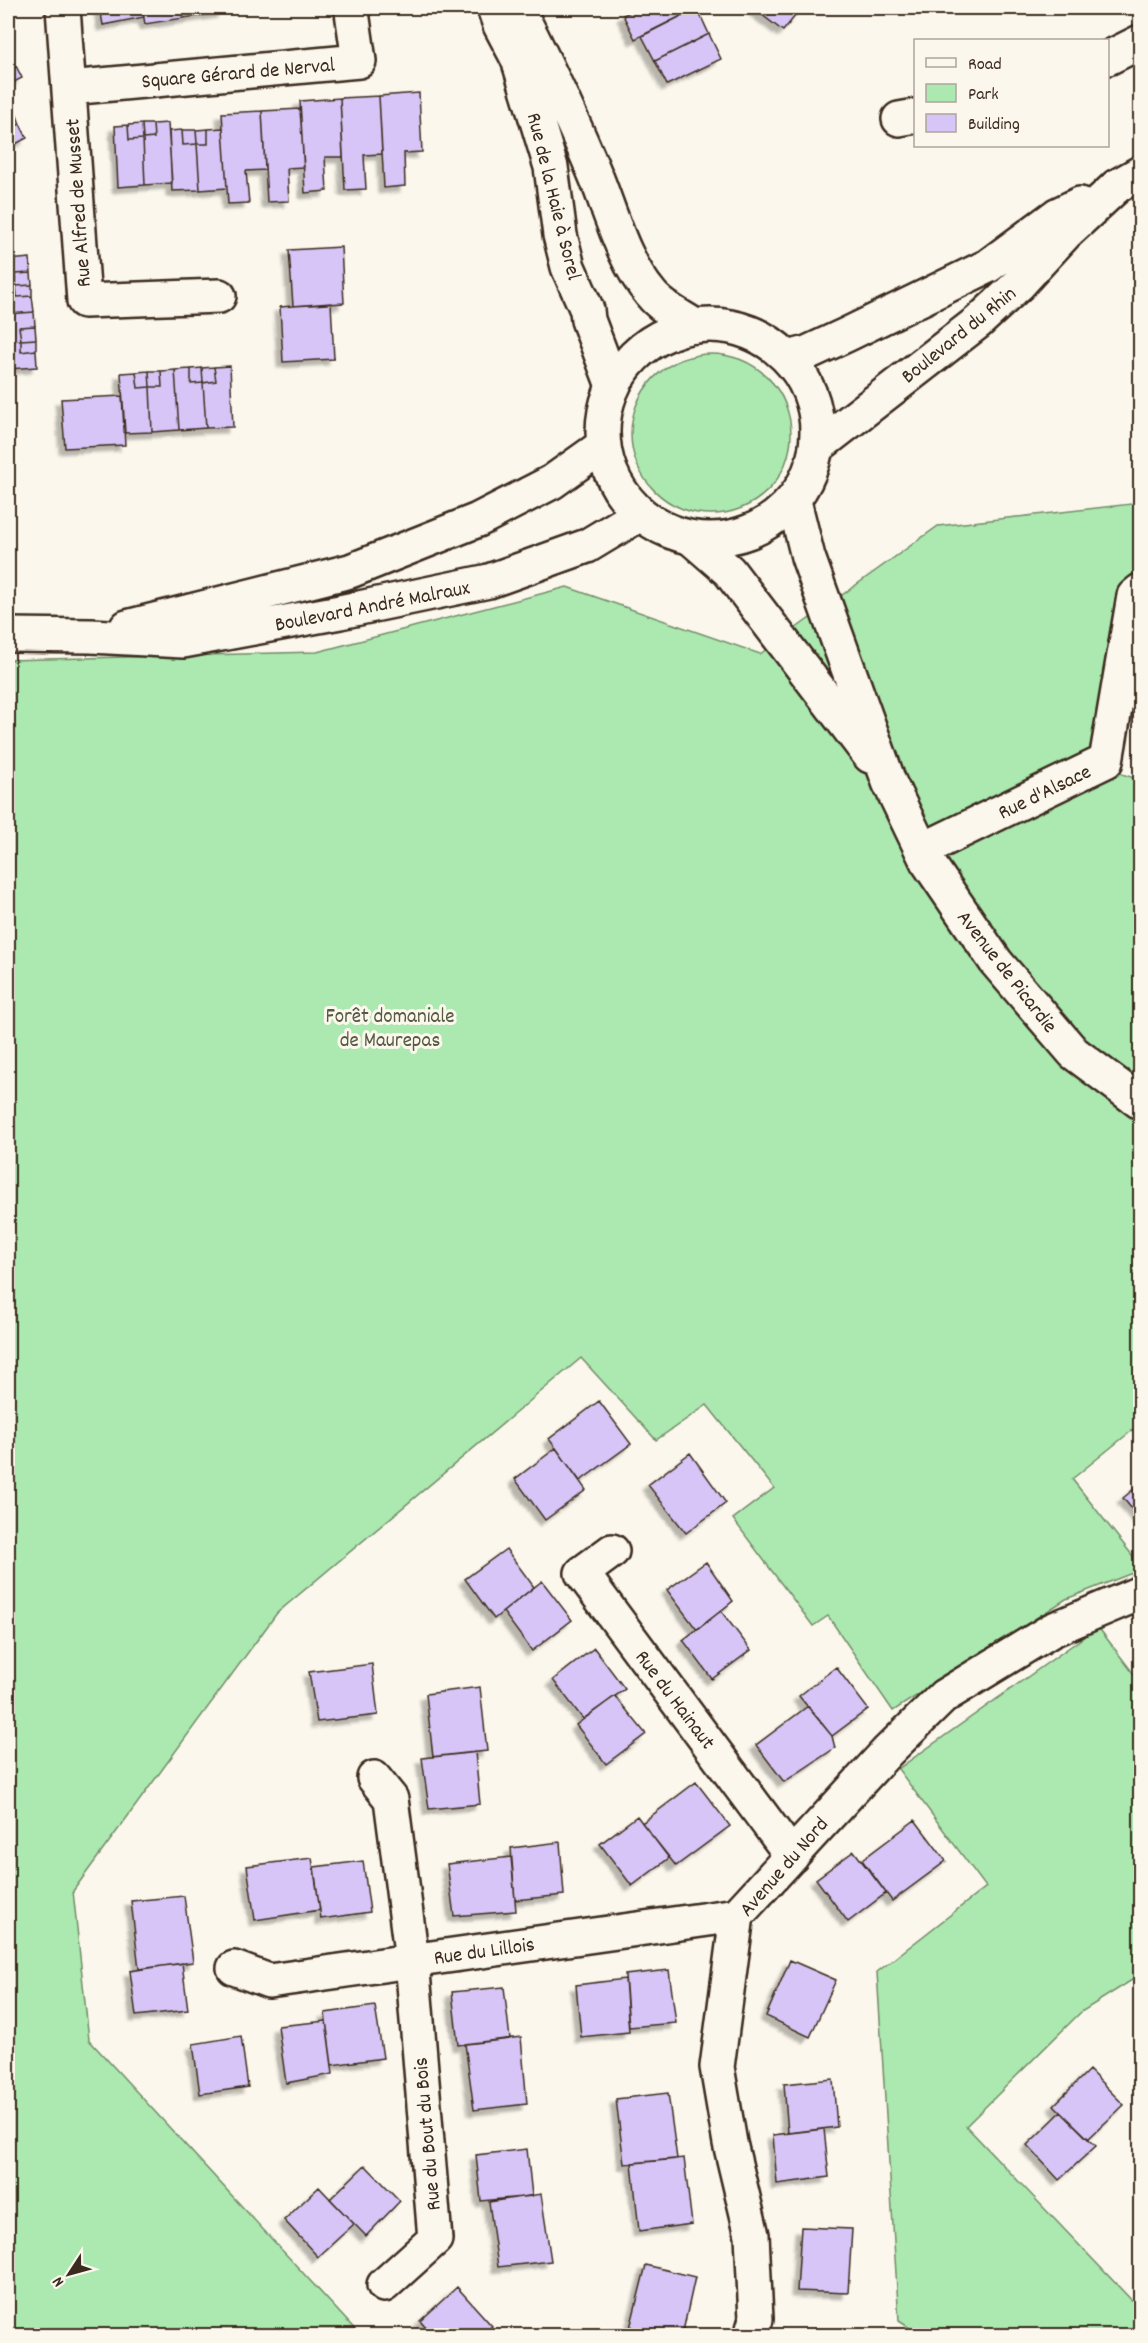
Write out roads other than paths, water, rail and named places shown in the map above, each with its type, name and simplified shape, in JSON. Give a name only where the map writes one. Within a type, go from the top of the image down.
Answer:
[{"type":"street","name":"Rue Alfred de Musset","points":[[63,8],[84,301],[219,296]]},
{"type":"street","name":"Rue de la Haie à Sorel","points":[[494,8],[500,25],[518,59],[551,166],[560,235],[568,267],[587,310],[588,320],[614,386]]},
{"type":"street","name":"Rue de la Haie à Sorel","points":[[515,8],[522,16],[562,98],[617,232],[637,274],[653,297],[695,326]]},
{"type":"street","name":"Square Gérard de Nerval","points":[[69,88],[359,61],[352,12]]},
{"type":"street","points":[[1109,57],[1140,42]]},
{"type":"street","name":"Boulevard du Rhin","points":[[788,358],[807,353],[988,266],[1057,215],[1129,179]]},
{"type":"street","name":"Boulevard du Rhin","points":[[817,447],[978,322],[1018,285],[1065,234],[1129,179]]},
{"type":"street","points":[[721,325],[745,330],[768,342],[788,358],[807,384],[816,415],[817,447],[809,476],[794,501],[773,520],[747,534],[719,540],[691,538],[664,529],[640,514],[618,486],[610,471],[604,445],[604,415],[614,386],[628,363],[647,345],[670,333],[695,326],[721,325]]},
{"type":"street","name":"Boulevard André Malraux","points":[[91,636],[350,572],[478,520],[552,482],[604,445]]},
{"type":"street","name":"Avenue de Picardie","points":[[794,501],[808,557],[889,782],[927,861],[996,962],[1074,1053],[1140,1102]]},
{"type":"street","name":"Boulevard André Malraux","points":[[8,635],[91,636],[183,641],[340,612],[489,581],[587,546],[640,514]]},
{"type":"street","name":"Avenue de Picardie","points":[[691,538],[729,571],[889,782]]},
{"type":"street","name":"Rue d'Alsace","points":[[922,850],[1106,761],[1134,596],[1140,591]]},
{"type":"street","name":"Rue du Hainaut","points":[[612,1551],[582,1573],[792,1856]]},
{"type":"street","name":"Avenue du Nord","points":[[751,2336],[756,2319],[752,2235],[729,2143],[717,2067],[736,1915],[887,1752],[944,1696],[1052,1630],[1140,1593]]},
{"type":"street","points":[[374,1778],[391,1799],[412,1960]]},
{"type":"street","name":"Rue du Lillois","points":[[234,1968],[269,1981],[736,1915]]},
{"type":"street","name":"Rue du Bout du Bois","points":[[384,2285],[435,2239],[412,1960]]},
{"type":"park label","name":"Forêt domaniale de Maurepas","points":[[390,1027]]}]
